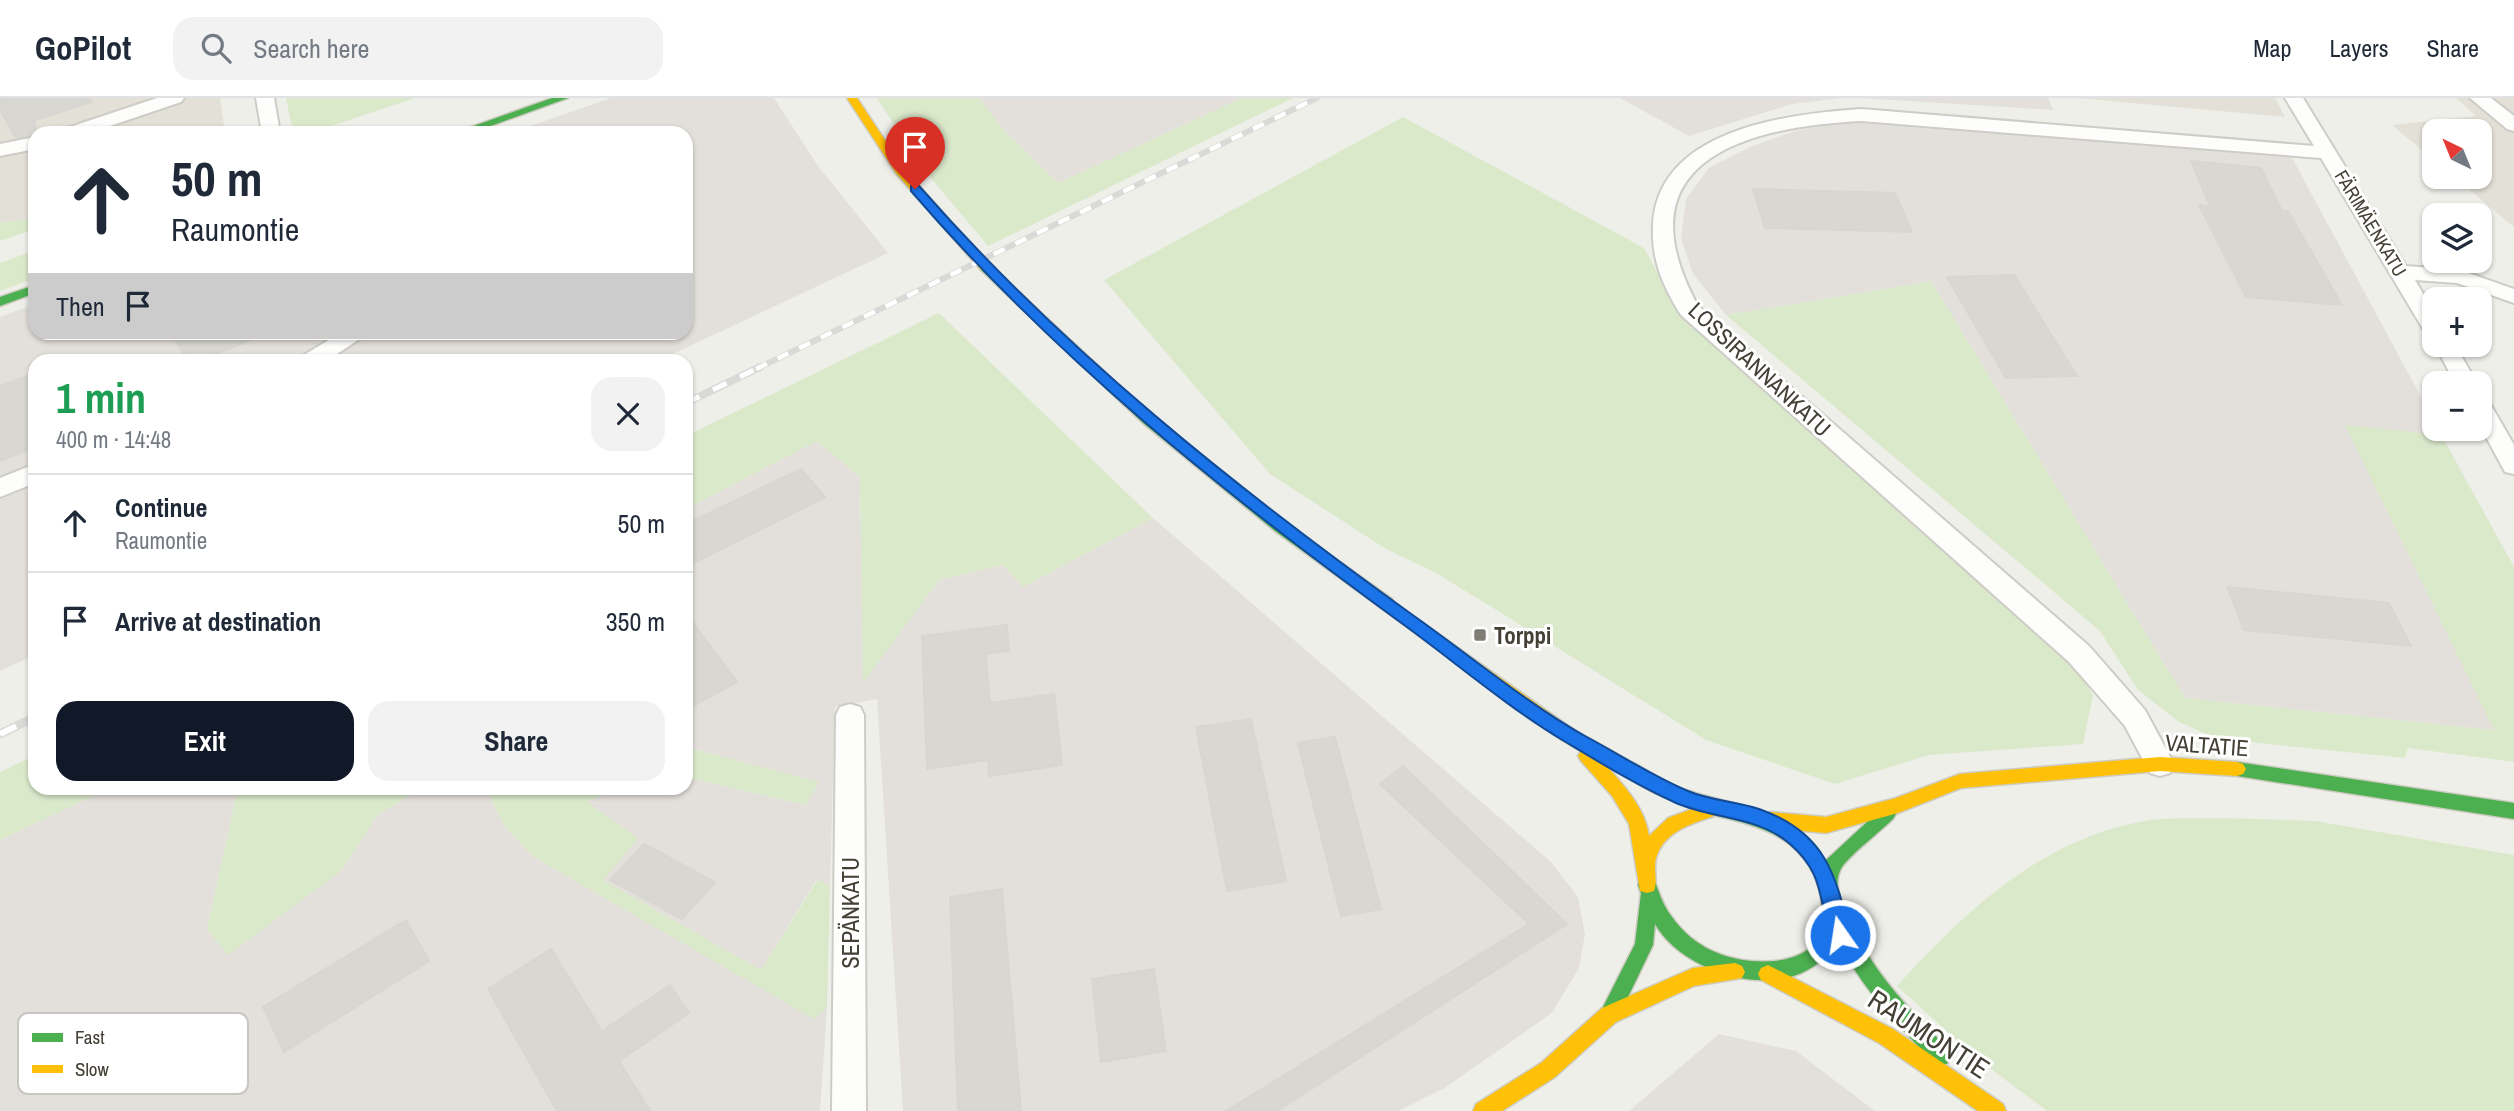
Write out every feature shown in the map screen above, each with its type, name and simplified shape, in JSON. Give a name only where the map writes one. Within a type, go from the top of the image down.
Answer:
[{"type":"main road","points":[[481,126],[564,98]]},
{"type":"main road","points":[[852,98],[900,172],[975,258],[1148,420],[1280,527],[1568,735],[1670,792],[1716,808],[1743,811],[1770,820],[1795,836],[1808,850],[1829,882],[1834,907],[1830,932],[1816,952],[1795,967],[1768,974],[1737,972],[1693,977],[1609,1015],[1548,1070],[1483,1111]]},
{"type":"main road","points":[[0,302],[28,292]]},
{"type":"main road","points":[[1568,735],[1618,791],[1638,822],[1651,923],[1636,967],[1609,1015]]},
{"type":"main road","name":"VALTATIE","points":[[1770,820],[1826,825],[1898,805],[1960,781],[2160,764],[2226,766],[2514,811]]},
{"type":"main road","name":"VALTATIE","points":[[1829,882],[1833,864],[1848,847],[1898,805]]},
{"type":"main road","points":[[1644,869],[1651,845],[1666,826],[1688,813],[1716,808]]},
{"type":"main road","points":[[1648,898],[1661,923],[1681,945],[1708,962],[1737,972]]},
{"type":"main road","name":"RAUMONTIE","points":[[1834,907],[1840,935],[1874,990],[1906,1018],[1990,1107]]},
{"type":"main road","name":"RAUMONTIE","points":[[1768,974],[1835,1005],[1990,1107]]},
{"type":"street","points":[[92,126],[175,98]]},
{"type":"street","points":[[265,98],[270,126]]},
{"type":"street","name":"FÄRIMÄENKATU","points":[[2294,98],[2422,308]]},
{"type":"street","points":[[2479,98],[2514,125]]},
{"type":"street","name":"LOSSIRANNANKATU","points":[[2160,764],[2134,718],[2080,654],[1689,310],[1668,270],[1662,246],[1666,205],[1684,169],[1701,156],[1739,135],[1808,117],[1874,116],[2329,153]]},
{"type":"street","points":[[0,150],[28,144]]},
{"type":"street","points":[[2400,272],[2460,278],[2514,296]]},
{"type":"street","points":[[322,354],[346,340]]},
{"type":"street","points":[[2492,427],[2514,466]]},
{"type":"street","points":[[0,488],[28,477]]},
{"type":"street","name":"SEPÄNKATU","points":[[849,715],[849,1111]]},
{"type":"shaded area","points":[[0,98],[220,98],[224,126],[28,126],[28,219],[0,223]]},
{"type":"shaded area","points":[[611,98],[774,98],[818,166],[888,253],[673,354],[28,354],[28,658],[0,671],[0,317],[28,307],[28,340],[693,340],[693,126],[530,126]]},
{"type":"shaded area","points":[[979,98],[1242,98],[1058,183],[1005,132]]},
{"type":"shaded area","points":[[1620,98],[1841,98],[1792,104],[1689,136]]},
{"type":"shaded area","points":[[1859,98],[2048,98],[2053,110]]},
{"type":"shaded area","points":[[2077,98],[2275,98],[2285,117]]},
{"type":"shaded area","points":[[2456,98],[2514,98],[2514,227],[2492,209],[2492,203],[2485,203],[2468,189],[2492,189],[2492,119],[2448,119],[2476,116]]},
{"type":"shaded area","points":[[1844,122],[2290,154],[2422,399],[2422,441],[2445,441],[2514,567],[2514,732],[2185,698],[1931,281],[1726,315],[1693,274],[1681,238],[1686,199],[1709,168],[1750,147],[1795,131]]},
{"type":"shaded area","points":[[2422,122],[2422,150],[2392,125]]},
{"type":"shaded area","points":[[817,441],[860,477],[863,681],[939,580],[1003,565],[1023,587],[1153,518],[1551,862],[1578,897],[1585,934],[1579,968],[1552,1013],[1443,1089],[1398,1111],[903,1111],[877,699],[835,707],[830,887],[817,879],[761,970],[602,880],[587,802],[603,795],[693,795],[693,779],[806,805],[818,782],[693,749],[693,505]]},
{"type":"shaded area","points":[[95,795],[236,795],[207,929],[341,871],[377,815],[410,795],[489,795],[503,824],[532,856],[814,1018],[827,1008],[820,1111],[0,1111],[0,840]]},
{"type":"shaded area","points":[[1719,1034],[1796,1051],[1875,1111],[1629,1111]]},
{"type":"green space","points":[[286,98],[415,98],[332,126],[292,126]]},
{"type":"green space","points":[[877,98],[979,98],[1005,132],[1058,183],[1242,98],[1293,98],[988,246],[919,164]]},
{"type":"green space","points":[[1403,117],[1644,248],[1674,302],[2061,643],[2093,695],[2083,744],[1929,755],[1835,784],[1706,740],[1438,574],[1386,549],[1270,474],[1104,280]]},
{"type":"green space","points":[[28,219],[28,231],[0,241],[0,223]]},
{"type":"green space","points":[[28,253],[28,281],[0,291],[0,263]]},
{"type":"green space","points":[[1931,281],[2185,698],[2494,730],[2345,425],[2422,433],[2422,441],[2444,441],[2514,567],[2514,762],[2408,748],[2405,758],[2218,739],[2179,722],[2138,690],[2100,631],[1726,315]]},
{"type":"green space","points":[[939,313],[1153,518],[1023,587],[1003,565],[939,580],[863,683],[860,477],[817,441],[693,505],[693,433]]},
{"type":"green space","points":[[693,749],[819,782],[806,805],[693,779]]},
{"type":"green space","points":[[28,758],[28,795],[95,795],[0,840],[0,772]]},
{"type":"green space","points":[[236,795],[410,795],[377,815],[341,871],[228,955],[207,929]]},
{"type":"green space","points":[[489,795],[603,795],[587,802],[638,838],[603,880],[761,970],[818,879],[830,887],[827,1008],[814,1019],[532,856],[503,824]]},
{"type":"green space","points":[[2167,819],[2315,821],[2514,855],[2514,1111],[2047,1111],[1975,1057],[1897,986],[1975,908],[2003,885],[2065,847],[2098,833],[2134,823]]},
{"type":"building","points":[[0,98],[91,98],[92,102],[35,120],[35,126],[28,126],[28,136],[16,138],[0,110]]},
{"type":"building","points":[[2191,161],[2261,168],[2282,211],[2288,211],[2342,305],[2246,297],[2199,205],[2210,206]]},
{"type":"building","points":[[1753,189],[1895,193],[1912,232],[1765,228]]},
{"type":"building","points":[[2014,275],[2077,376],[2006,378],[1947,277]]},
{"type":"building","points":[[175,340],[251,340],[216,354],[184,354]]},
{"type":"building","points":[[28,376],[28,450],[0,461],[0,386]]},
{"type":"building","points":[[801,469],[825,497],[693,563],[693,521]]},
{"type":"building","points":[[2227,587],[2389,603],[2411,646],[2244,630]]},
{"type":"building","points":[[693,622],[737,682],[693,706]]},
{"type":"building","points":[[1007,625],[1009,651],[986,654],[990,703],[1054,694],[1062,765],[989,776],[988,760],[927,769],[922,636]]},
{"type":"building","points":[[1251,719],[1286,881],[1227,891],[1196,727]]},
{"type":"building","points":[[1335,737],[1381,909],[1341,916],[1298,743]]},
{"type":"building","points":[[1403,766],[1567,924],[1277,1111],[1226,1111],[1529,924],[1380,784]]},
{"type":"building","points":[[644,844],[715,882],[682,919],[610,880]]},
{"type":"building","points":[[1002,889],[1021,1111],[958,1111],[950,897]]},
{"type":"building","points":[[406,920],[429,961],[284,1052],[263,1007]]},
{"type":"building","points":[[551,949],[602,1031],[670,985],[689,1013],[619,1061],[650,1111],[557,1111],[488,989]]},
{"type":"building","points":[[1154,969],[1166,1051],[1101,1062],[1092,979]]},
{"type":"railway","points":[[756,369],[1317,98]]},
{"type":"railway","points":[[693,400],[760,367]]},
{"type":"railway","points":[[0,734],[28,720]]},
{"type":"traffic: fast","points":[[481,126],[563,98]]},
{"type":"traffic: fast","points":[[985,267],[1148,420],[1280,527],[1386,603]]},
{"type":"traffic: fast","points":[[0,302],[28,292]]},
{"type":"traffic: fast","points":[[1622,765],[1670,792],[1716,808]]},
{"type":"traffic: fast","points":[[2237,769],[2514,811]]},
{"type":"traffic: fast","points":[[1647,885],[1665,923],[1693,951],[1710,960],[1729,967],[1771,970],[1800,964],[1817,953],[1828,936],[1832,912],[1825,879],[1816,862],[1805,847],[1774,825],[1756,817],[1716,808]]},
{"type":"traffic: fast","points":[[1829,882],[1833,864],[1887,814]]},
{"type":"traffic: fast","points":[[1609,1015],[1644,945],[1648,898]]},
{"type":"traffic: fast","points":[[1834,907],[1842,930],[1865,970],[1893,1005],[1941,1056]]},
{"type":"traffic: slow","points":[[852,98],[900,171],[985,267]]},
{"type":"traffic: slow","points":[[1386,603],[1568,735],[1622,765]]},
{"type":"traffic: slow","points":[[1587,756],[1618,791],[1638,822],[1644,869]]},
{"type":"traffic: slow","points":[[1770,820],[1826,825],[1898,805],[1960,781],[2160,764],[2237,769]]},
{"type":"traffic: slow","points":[[1647,885],[1647,859],[1660,835],[1679,821],[1716,808]]},
{"type":"traffic: slow","points":[[1483,1111],[1548,1070],[1609,1015],[1693,977],[1735,972]]},
{"type":"traffic: slow","points":[[1768,974],[1886,1036],[1996,1111]]},
{"type":"place","name":"Torppi","points":[[1480,635]]},
{"type":"route","points":[[915,189],[975,258],[1052,332],[1148,420],[1280,527],[1568,735],[1670,792],[1716,808],[1743,811],[1770,820],[1795,836],[1815,857],[1829,882],[1840,935]]}]
